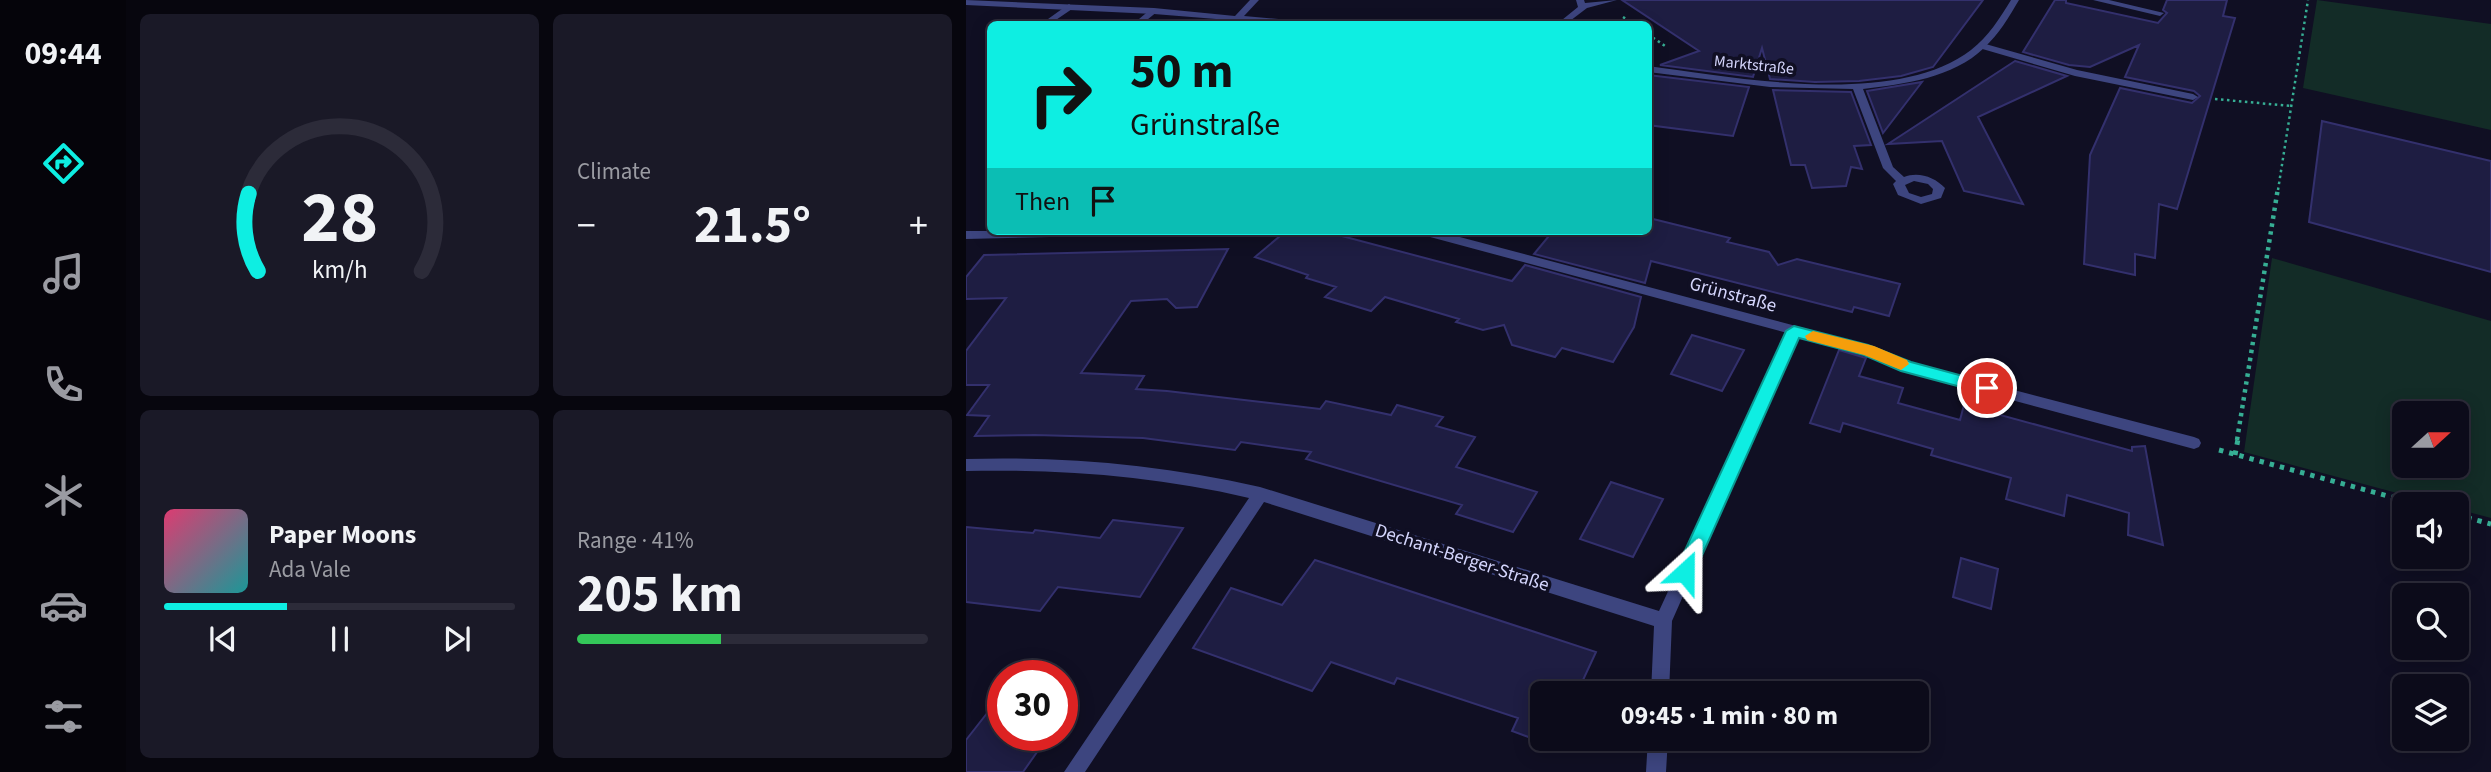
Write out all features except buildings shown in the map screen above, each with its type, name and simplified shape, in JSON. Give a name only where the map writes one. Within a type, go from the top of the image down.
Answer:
[{"type":"street","points":[[1238,18],[1255,0]]},
{"type":"street","points":[[1564,21],[1582,3],[1613,0]]},
{"type":"street","name":"Marktstraße","points":[[1652,69],[1782,84],[1857,86],[1896,82],[1937,72],[1965,59],[1982,46],[2015,0]]},
{"type":"street","points":[[2097,0],[2160,13]]},
{"type":"street","points":[[966,2],[1154,11],[1270,21]]},
{"type":"street","points":[[1049,21],[1069,7]]},
{"type":"street","points":[[1141,21],[1154,11]]},
{"type":"street","points":[[1982,46],[2075,73],[2193,97]]},
{"type":"street","points":[[1857,86],[1888,168],[1902,181]]},
{"type":"street","points":[[966,235],[987,235]]},
{"type":"street","name":"Grünstraße","points":[[1438,235],[1868,350],[1907,367],[2194,443]]},
{"type":"street","points":[[1660,681],[1663,621],[1794,331]]},
{"type":"street","name":"Dechant-Berger-Straße","points":[[966,465],[1061,464],[1177,475],[1261,494],[1663,621]]},
{"type":"street","points":[[1074,772],[1261,494]]},
{"type":"street","points":[[1656,772],[1657,751]]},
{"type":"path","points":[[2235,455],[2308,0]]},
{"type":"path","points":[[2193,97],[2291,106]]},
{"type":"path","points":[[2194,443],[2392,497]]},
{"type":"path","points":[[2469,518],[2491,524]]},
{"type":"green space","points":[[2317,0],[2491,24],[2491,130],[2303,88]]},
{"type":"green space","points":[[2272,258],[2491,321],[2491,518],[2469,512],[2469,492],[2393,492],[2244,452]]},
{"type":"slow traffic","points":[[1813,336],[1868,350],[1901,364]]},
{"type":"route","points":[[1685,572],[1794,331],[1868,350],[1907,367],[1987,388]]}]
